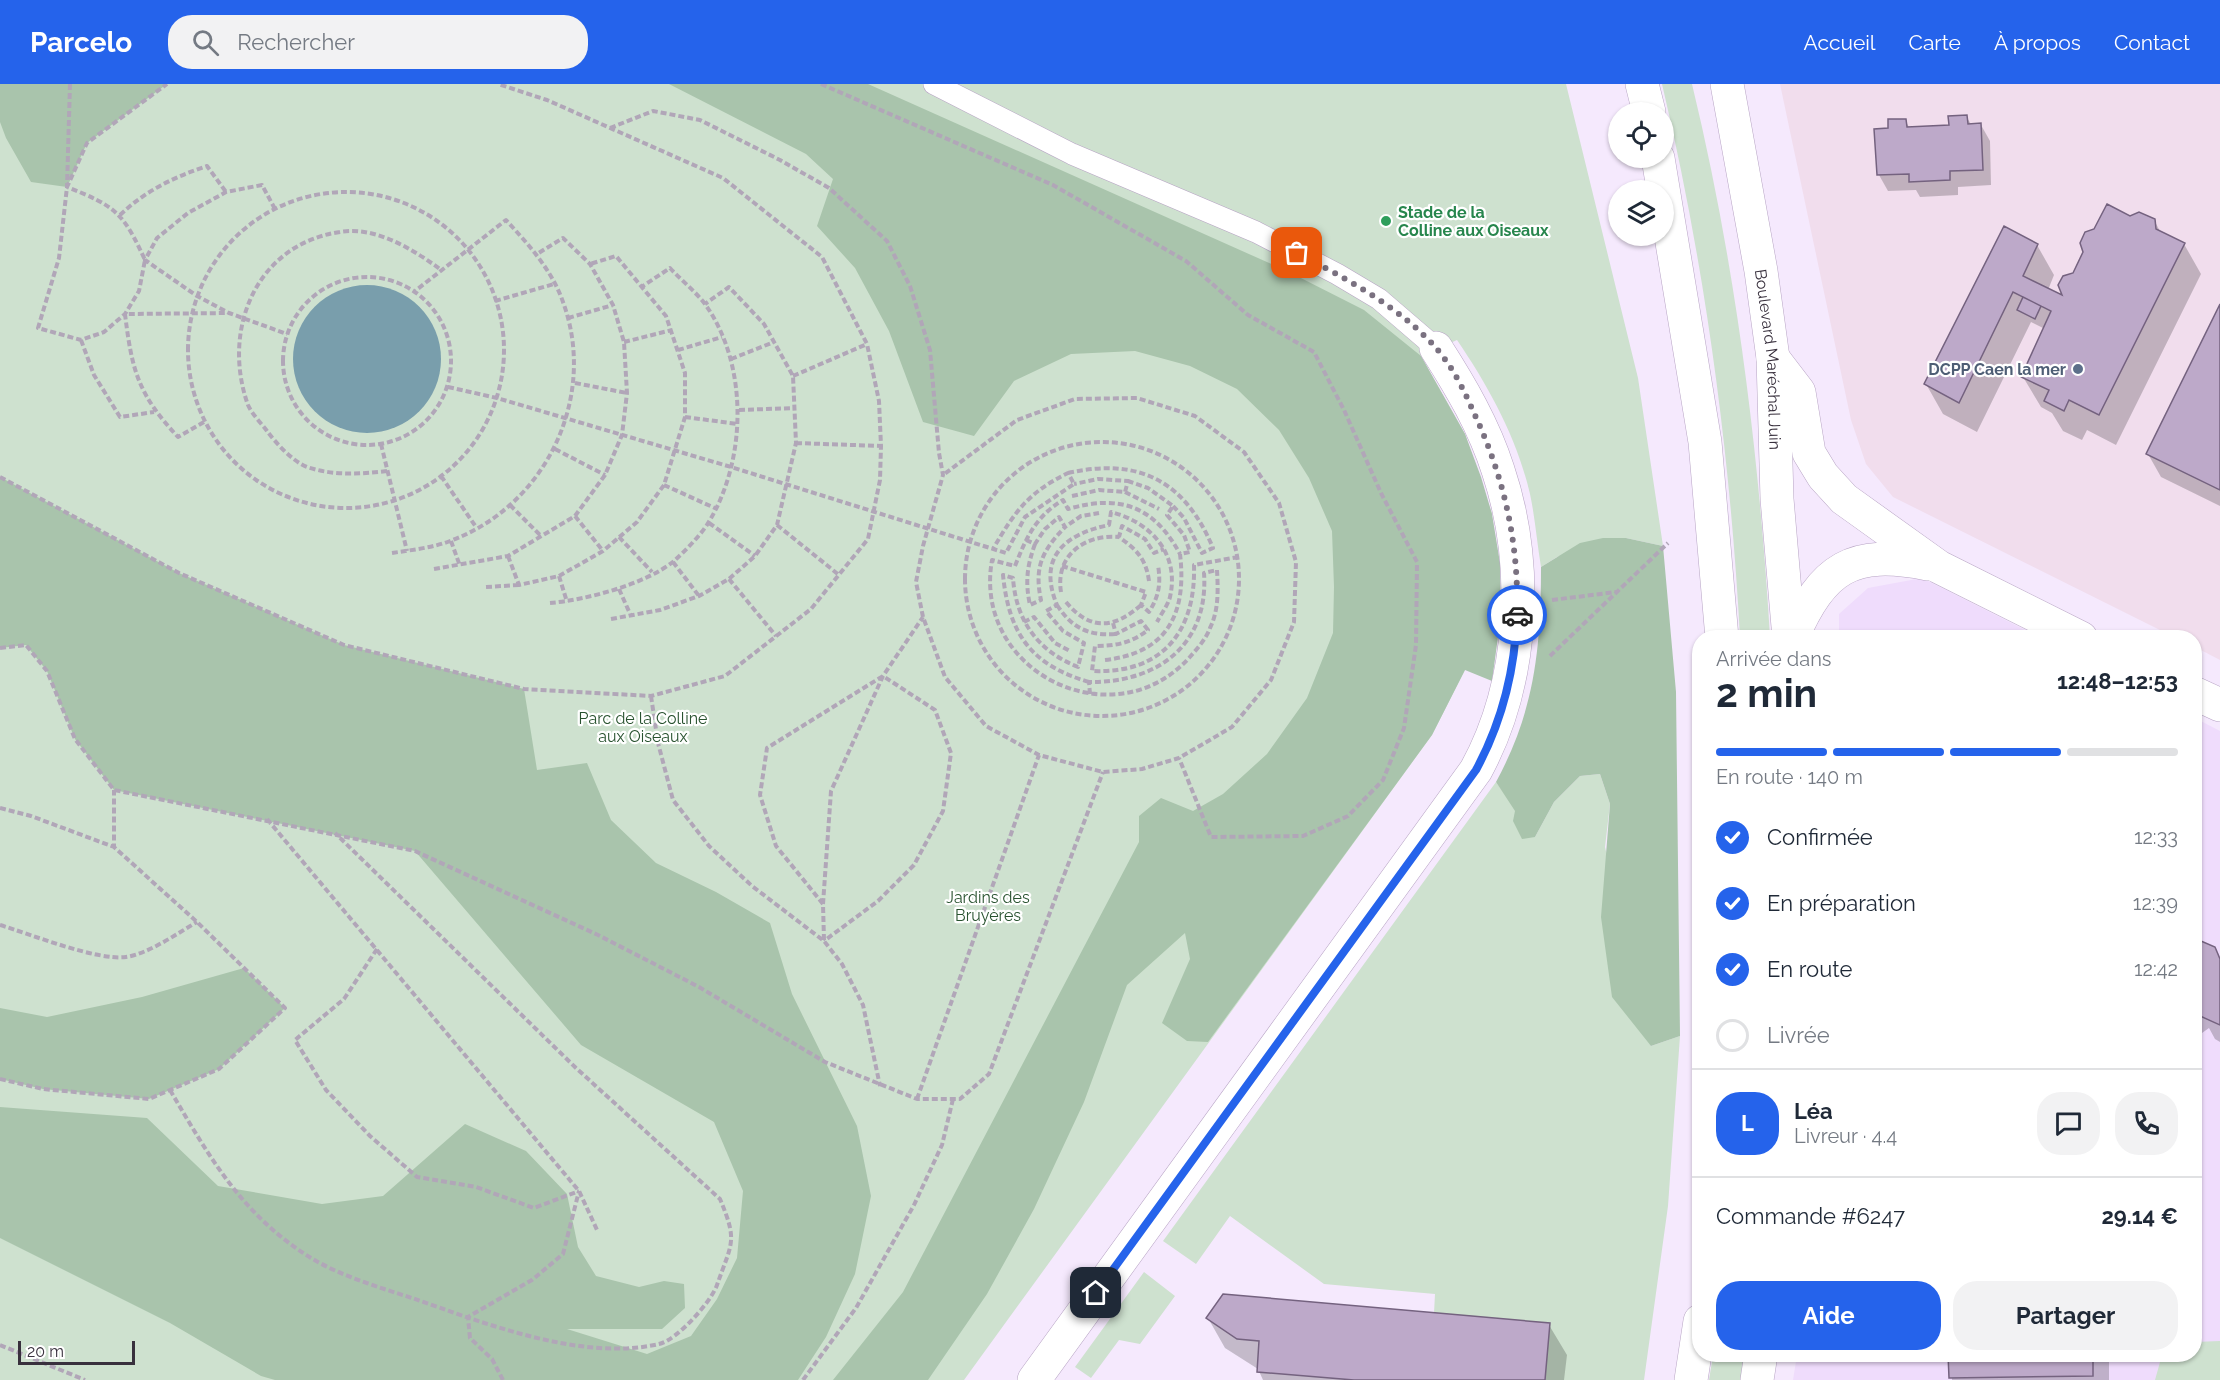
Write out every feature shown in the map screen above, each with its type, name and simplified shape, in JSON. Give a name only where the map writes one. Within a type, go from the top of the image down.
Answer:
[{"type":"main road","points":[[1642,84],[1646,102]]},
{"type":"main road","name":"Boulevard Maréchal Juin","points":[[1727,84],[1773,358],[1777,499],[1789,630]]},
{"type":"main road","points":[[1660,168],[1695,374],[1720,596],[1722,630]]},
{"type":"main road","points":[[1046,1374],[1476,770],[1491,743],[1506,698],[1517,603],[1517,569],[1507,499],[1498,468],[1464,392],[1436,348]]},
{"type":"main road","points":[[1773,358],[1798,392],[1809,453],[1823,476],[1860,512],[1939,567],[2065,630]]},
{"type":"main road","points":[[1794,630],[1805,609],[1830,576],[1850,565],[1874,558],[1903,559],[1939,567]]},
{"type":"main road","points":[[2202,697],[2220,705]]},
{"type":"main road","points":[[1691,1380],[1694,1362]]},
{"type":"main road","points":[[1757,1380],[1760,1362]]},
{"type":"lane","points":[[934,84],[1072,154],[1256,232],[1337,274],[1379,299],[1436,348]]},
{"type":"path","points":[[70,84],[67,187],[59,258],[38,328],[81,340],[104,332],[125,314],[139,291],[145,260],[157,238],[188,213],[226,192],[262,185],[276,209]]},
{"type":"path","points":[[67,187],[87,144],[167,84]]},
{"type":"path","points":[[0,477],[179,573],[344,645],[524,688],[651,696],[725,676],[811,609],[868,539],[880,480],[879,400],[867,344],[822,257],[723,178],[547,100],[498,84]]},
{"type":"path","points":[[821,84],[930,129],[1053,185],[1186,261],[1248,315],[1314,352],[1417,562],[1416,645],[1404,728],[1383,780],[1348,816],[1303,836],[1211,837],[1179,758]]},
{"type":"path","points":[[610,128],[653,111],[700,120],[780,160],[829,188],[887,241],[910,286],[930,350],[943,475],[916,582],[924,617],[945,677],[986,726],[1039,755],[1103,772],[1142,769],[1179,758],[1232,727],[1271,680],[1294,622],[1296,562],[1280,503],[1244,452],[1195,416],[1137,398],[1075,399],[1017,420],[943,475]]},
{"type":"path","points":[[120,215],[134,201],[173,177],[207,166],[226,192]]},
{"type":"path","points":[[67,187],[105,202],[120,215],[145,260],[197,296],[230,313],[287,334]]},
{"type":"path","points":[[341,193],[369,194],[395,200],[420,211],[446,228],[467,249],[482,270],[495,301],[504,341],[498,398],[472,447],[441,477],[396,501],[356,508],[321,507],[275,492],[249,476],[230,459],[204,422],[188,371],[188,342],[192,312],[197,296],[225,248],[240,232],[276,209],[314,196],[341,193]]},
{"type":"path","points":[[392,553],[451,541],[510,505],[555,449],[566,419],[575,383],[574,346],[568,318],[554,284],[537,254],[506,220],[440,269],[415,291]]},
{"type":"path","points":[[387,471],[337,474],[304,466],[276,442],[249,407],[237,360],[243,317],[264,272],[298,243],[342,231],[378,235],[414,250],[440,269]]},
{"type":"path","points":[[434,569],[508,556],[575,516],[605,475],[622,435],[627,393],[624,342],[613,305],[590,264],[562,238],[537,254]]},
{"type":"path","points":[[486,587],[519,585],[559,576],[603,551],[637,522],[664,485],[685,417],[685,373],[672,330],[666,316],[616,256],[590,264]]},
{"type":"path","points":[[550,603],[567,602],[619,589],[673,562],[709,523],[717,509],[730,467],[739,410],[731,359],[722,337],[705,304],[670,268],[643,286]]},
{"type":"path","points":[[355,277],[387,278],[415,291],[435,309],[448,333],[452,360],[448,387],[438,407],[422,424],[403,437],[381,444],[352,444],[325,434],[303,416],[288,391],[282,363],[287,334],[302,307],[326,287],[355,277]]},
{"type":"path","points":[[495,301],[554,284]]},
{"type":"path","points":[[611,619],[631,616],[699,596],[729,579],[755,556],[777,525],[789,485],[796,443],[793,376],[764,324],[729,287],[705,304]]},
{"type":"path","points":[[568,318],[613,305]]},
{"type":"path","points":[[125,314],[230,313]]},
{"type":"path","points":[[125,314],[130,354],[137,381],[154,412],[177,437],[204,422]]},
{"type":"path","points":[[624,342],[672,330]]},
{"type":"path","points":[[678,350],[722,337]]},
{"type":"path","points":[[81,340],[94,375],[120,417],[154,412]]},
{"type":"path","points":[[731,359],[774,342]]},
{"type":"path","points":[[793,376],[867,344]]},
{"type":"path","points":[[575,383],[627,393]]},
{"type":"path","points":[[448,387],[498,398],[730,467],[1005,553],[1025,518],[1074,484],[1098,479],[1128,481],[1148,488],[1173,506],[1184,518],[1202,552],[1213,548],[1189,506],[1172,489],[1148,475],[1123,467],[1092,467],[1068,472],[1030,496],[1014,513],[993,549]]},
{"type":"path","points":[[739,410],[796,408]]},
{"type":"path","points":[[685,417],[738,424]]},
{"type":"path","points":[[1095,441],[1137,446],[1176,463],[1208,490],[1229,526],[1238,557],[1236,611],[1219,651],[1190,685],[1153,707],[1110,717],[1066,712],[1026,694],[993,665],[972,626],[964,583],[969,540],[987,502],[1016,471],[1053,450],[1095,441]]},
{"type":"path","points":[[796,443],[881,446]]},
{"type":"path","points":[[381,444],[407,551]]},
{"type":"path","points":[[555,449],[605,475]]},
{"type":"path","points":[[1068,472],[1074,484]]},
{"type":"path","points":[[441,477],[476,527]]},
{"type":"path","points":[[1125,492],[1128,481]]},
{"type":"path","points":[[664,485],[717,509]]},
{"type":"path","points":[[1072,496],[1099,490],[1125,492],[1159,509]]},
{"type":"path","points":[[1057,605],[1046,610],[1054,622],[1084,643],[1078,666],[1061,660],[1045,649],[1024,622],[1014,598],[1013,578],[1003,575],[1006,604],[1013,624],[1026,647],[1045,663],[1066,675],[1089,682],[1135,678],[1163,665],[1185,643],[1199,619],[1206,595],[1204,573],[1217,570],[1218,600],[1210,628],[1197,649],[1175,673],[1144,688],[1118,694],[1090,694],[1065,688],[1040,675],[1017,654],[1001,629],[992,605],[989,580],[992,560],[1015,566],[1035,522],[1050,508],[1063,500],[1068,509],[1089,503],[1115,503],[1137,508],[1155,520],[1170,536],[1180,554],[1182,599],[1174,620],[1158,638],[1142,650],[1122,658],[1105,660]]},
{"type":"path","points":[[510,505],[541,536]]},
{"type":"path","points":[[1173,506],[1167,515],[1184,535],[1190,552],[1180,554]]},
{"type":"path","points":[[1157,622],[1170,598],[1171,574],[1164,549],[1149,529],[1130,517],[1111,512],[1109,525],[1085,530],[1067,541],[1054,557],[1051,591],[1067,620],[1084,632],[1116,634],[1141,621],[1148,630],[1137,639],[1120,645],[1095,646],[1092,671],[1110,672],[1135,666],[1161,654],[1180,632],[1190,611],[1194,565],[1238,557]]},
{"type":"path","points":[[1065,527],[1059,517],[1045,529],[1035,544],[1027,566],[1026,586],[1030,605],[1041,600],[1037,580],[1041,559],[1051,542],[1065,527],[1080,516],[1099,513]]},
{"type":"path","points":[[575,516],[603,551]]},
{"type":"path","points":[[709,523],[755,556]]},
{"type":"path","points":[[777,525],[839,574]]},
{"type":"path","points":[[1119,537],[1122,526],[1144,539],[1154,553],[1164,549]]},
{"type":"path","points":[[1061,592],[1059,579],[1062,566],[1072,551],[1086,541],[1102,536],[1119,537],[1136,549],[1146,564],[1149,581]]},
{"type":"path","points":[[619,537],[652,573]]},
{"type":"path","points":[[1026,540],[1035,544]]},
{"type":"path","points":[[451,541],[460,566]]},
{"type":"path","points":[[1549,657],[1668,543]]},
{"type":"path","points":[[508,556],[519,585]]},
{"type":"path","points":[[673,562],[699,596]]},
{"type":"path","points":[[1141,605],[1149,612],[1158,597],[1160,582],[1158,565]]},
{"type":"path","points":[[1062,566],[1146,592],[1141,605],[1127,618],[1113,623],[1092,622],[1077,615],[1066,602]]},
{"type":"path","points":[[559,576],[567,602]]},
{"type":"path","points":[[729,579],[776,636]]},
{"type":"path","points":[[619,589],[631,616]]},
{"type":"path","points":[[1517,603],[1617,592]]},
{"type":"path","points":[[824,941],[823,904],[831,791],[883,676],[924,617]]},
{"type":"path","points":[[1024,622],[1034,617],[1055,643],[1070,651]]},
{"type":"path","points":[[1113,623],[1116,634]]},
{"type":"path","points":[[0,648],[26,645],[46,671],[75,738],[114,790],[114,847]]},
{"type":"path","points":[[824,941],[878,900],[914,865],[943,811],[951,753],[935,710],[883,676]]},
{"type":"path","points":[[823,904],[776,846],[760,795],[767,748],[883,676]]},
{"type":"path","points":[[1089,682],[1090,694]]},
{"type":"path","points":[[651,696],[658,743],[673,800],[709,846],[752,886],[824,941],[842,964],[863,1005],[880,1086]]},
{"type":"path","points":[[917,1099],[1039,755]]},
{"type":"path","points":[[114,790],[334,832],[415,850],[598,935],[699,987],[825,1062],[917,1099],[960,1099],[989,1074],[1103,772]]},
{"type":"path","points":[[0,808],[31,816],[114,847],[197,922],[285,1008],[219,1069],[148,1099],[43,1089],[0,1079]]},
{"type":"path","points":[[267,819],[579,1191],[598,1232]]},
{"type":"path","points":[[170,1090],[227,1183],[276,1233],[313,1259],[363,1281],[514,1331],[582,1346],[616,1348],[659,1344],[674,1338],[714,1295],[733,1239],[731,1226],[720,1199],[576,1068],[334,832]]},
{"type":"path","points":[[0,925],[85,952],[126,957],[160,943],[197,922]]},
{"type":"path","points":[[376,949],[344,999],[295,1040],[326,1090],[370,1136],[417,1177],[476,1187],[534,1208],[579,1191]]},
{"type":"path","points":[[803,1380],[856,1308],[914,1205],[942,1145],[953,1099]]},
{"type":"path","points":[[468,1317],[532,1280],[563,1254],[579,1191]]},
{"type":"path","points":[[468,1317],[470,1338],[492,1359],[503,1380]]},
{"type":"path","points":[[0,1345],[85,1380]]},
{"type":"shaded area","points":[[1780,84],[2220,84],[2220,660],[2202,651],[2202,630],[2160,630],[1893,497],[1866,464],[1851,420]]},
{"type":"shaded area","points":[[1922,578],[2025,630],[1839,630],[1839,614],[1868,588]]},
{"type":"shaded area","points":[[2202,722],[2220,731],[2220,1380],[1793,1380],[1796,1362],[2202,1362]]},
{"type":"green space","name":"Parc de la Colline aux Oiseaux","points":[[0,84],[1566,84],[1638,378],[1663,546],[1626,538],[1557,557],[1541,567],[1532,503],[1524,473],[1510,433],[1491,395],[1457,340],[1421,356],[1465,434],[1492,514],[1465,670],[1432,735],[964,1380],[0,1380]]},
{"type":"green space","points":[[0,84],[167,84],[87,143],[67,187],[31,182],[6,138],[0,122]]},
{"type":"green space","points":[[669,84],[868,84],[1287,271],[1364,310],[1421,356],[1465,434],[1492,514],[1500,563],[1501,615],[1492,681],[1465,670],[1432,735],[1208,1042],[1187,1041],[1162,1023],[1190,959],[1185,933],[1127,985],[1084,1102],[1034,1209],[987,1294],[928,1380],[833,1380],[903,1292],[1139,842],[1139,816],[1161,798],[1193,811],[1223,794],[1267,754],[1307,698],[1333,633],[1332,531],[1309,478],[1279,430],[1237,389],[1190,366],[1135,351],[1071,354],[1014,381],[974,436],[923,422],[889,331],[855,268],[817,226],[833,179],[806,154]]},
{"type":"green space","points":[[1662,84],[1692,84],[1708,152],[1743,359],[1759,498],[1769,630],[1740,630],[1730,498],[1722,428],[1691,221],[1674,138],[1674,102],[1666,102]]},
{"type":"green space","points":[[0,477],[179,573],[344,645],[524,689],[537,770],[587,763],[611,820],[656,863],[716,892],[770,923],[792,994],[857,1126],[871,1196],[855,1274],[826,1337],[798,1380],[275,1380],[261,1376],[170,1323],[0,1238],[0,1107],[147,1118],[218,1186],[322,1204],[383,1196],[465,1124],[526,1151],[567,1194],[578,1247],[596,1276],[639,1287],[664,1281],[684,1284],[685,1308],[662,1329],[567,1329],[647,1354],[691,1336],[717,1299],[737,1258],[743,1191],[714,1122],[581,1045],[415,851],[114,790],[75,739],[47,671],[26,645],[0,648]]},
{"type":"green space","points":[[1603,538],[1626,538],[1663,546],[1676,692],[1680,1036],[1651,1046],[1612,997],[1601,917],[1610,804],[1600,774],[1580,776],[1554,802],[1535,837],[1522,839],[1513,821],[1515,811],[1496,782],[1519,729],[1533,678],[1539,625],[1541,567],[1580,543]]},
{"type":"green space","points":[[1600,774],[1610,804],[1605,847],[1651,1046],[1680,1036],[1668,1206],[1644,1380],[1545,1380],[1550,1323],[1434,1313],[1435,1294],[1324,1284],[1230,1216],[1196,1264],[1163,1241],[1496,782],[1535,837],[1554,802],[1580,776]]},
{"type":"green space","points":[[244,968],[285,1008],[219,1069],[149,1099],[43,1089],[0,1079],[0,1008],[47,1017],[142,997]]},
{"type":"green space","points":[[1144,1272],[1175,1296],[1140,1344],[1119,1340],[1091,1378],[1075,1367]]},
{"type":"green space","points":[[2220,1341],[2220,1380],[2155,1380],[2160,1362],[2202,1362],[2202,1342]]},
{"type":"green space","points":[[1712,1362],[1745,1362],[1742,1380],[1709,1380]]},
{"type":"water","points":[[367,285],[381,286],[395,291],[408,297],[419,307],[429,318],[435,331],[440,345],[440,373],[435,387],[429,400],[419,411],[408,421],[395,427],[381,432],[367,433],[353,432],[339,427],[326,421],[315,411],[305,400],[299,387],[294,373],[293,359],[294,345],[299,331],[305,318],[315,307],[326,297],[339,291],[353,286]]},
{"type":"building","points":[[1967,115],[1968,124],[1981,123],[1983,170],[1950,171],[1950,180],[1909,182],[1909,174],[1877,175],[1874,129],[1888,128],[1888,119],[1906,119],[1907,127],[1949,125],[1948,116]]},
{"type":"building","points":[[2107,204],[2130,216],[2139,212],[2155,219],[2156,229],[2185,243],[2099,415],[2069,400],[2064,411],[2044,401],[2049,390],[2021,377],[2051,311],[2013,292],[1959,403],[1924,384],[2004,226],[2038,244],[2023,276],[2062,295],[2058,285],[2063,276],[2073,273],[2083,252],[2080,243],[2085,232],[2094,229]]},
{"type":"building","points":[[2023,297],[2041,306],[2035,319],[2017,310]]},
{"type":"building","points":[[2220,304],[2220,490],[2146,454]]},
{"type":"building","points":[[2202,941],[2215,947],[2220,959],[2220,1025],[2202,1017]]},
{"type":"building","points":[[1223,1294],[1550,1323],[1545,1380],[1354,1380],[1257,1372],[1259,1341],[1237,1339],[1206,1318]]},
{"type":"building","points":[[1948,1362],[2093,1362],[2093,1376],[1949,1378]]},
{"type":"way so far","points":[[1297,253],[1379,299],[1436,348],[1464,392],[1498,468],[1507,499],[1517,569],[1517,615]]},
{"type":"place","name":"Stade de la Colline aux Oiseaux","points":[[1386,221]]},
{"type":"place","name":"DCPP Caen la mer","points":[[2078,369]]},
{"type":"route","points":[[1096,1293],[1476,770],[1491,743],[1506,698],[1517,615]]},
{"type":"park label","name":"Jardins des Bruyères","points":[[988,906]]}]
